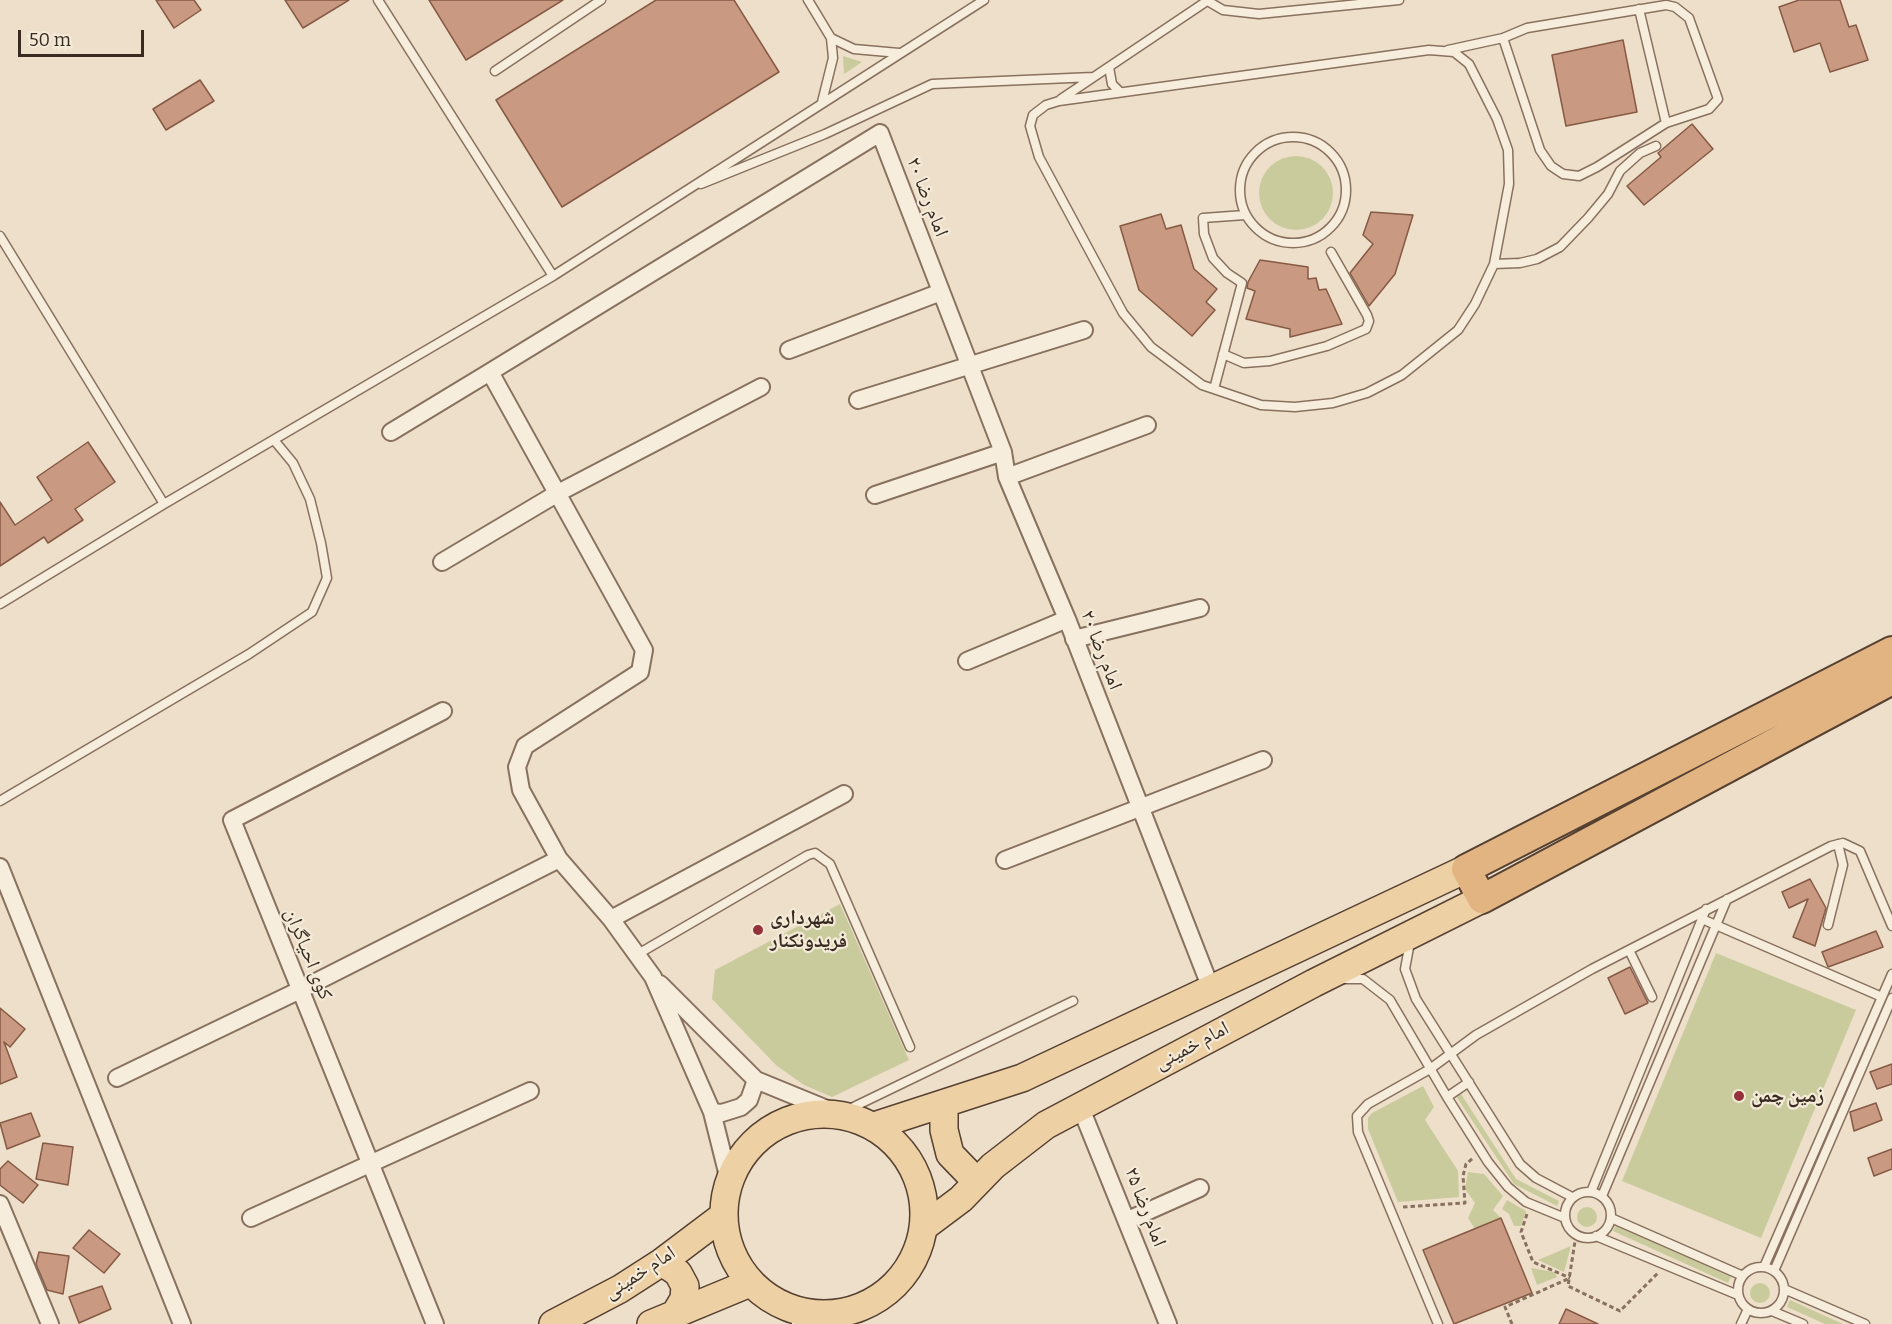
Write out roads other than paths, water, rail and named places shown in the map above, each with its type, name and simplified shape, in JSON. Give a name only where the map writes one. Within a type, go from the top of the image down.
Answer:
[{"type":"highway","points":[[1892,651],[1466,869],[1482,899],[1892,680]]},
{"type":"main road","name":"امام خمینی","points":[[874,1126],[1022,1078],[1212,991],[1466,869]]},
{"type":"main road","name":"امام خمینی","points":[[925,1226],[961,1199],[993,1166],[1046,1125],[1314,983],[1482,899]]},
{"type":"main road","points":[[944,1105],[944,1130],[950,1154],[977,1182]]},
{"type":"main road","points":[[839,1114],[874,1126],[893,1140],[909,1158],[919,1180],[925,1203],[925,1226],[915,1259],[894,1287],[865,1306],[832,1315],[802,1312],[774,1301],[750,1283],[736,1263],[729,1248],[723,1216],[729,1180],[746,1150],[773,1128],[805,1115],[839,1114]]},
{"type":"main road","name":"امام خمینی","points":[[553,1324],[620,1289],[662,1262],[723,1216]]},
{"type":"main road","points":[[662,1262],[678,1273],[685,1286],[684,1299],[675,1314]]},
{"type":"main road","points":[[651,1324],[750,1283]]},
{"type":"street","name":"امام رضا ۲۰","points":[[490,372],[880,133],[1003,452],[1007,477],[1067,619],[1212,991]]},
{"type":"street","points":[[789,350],[941,292]]},
{"type":"street","points":[[858,400],[1084,330]]},
{"type":"street","points":[[391,432],[490,372],[642,642],[644,658],[640,672],[525,746],[517,768],[520,790],[559,859],[611,919],[653,977],[712,1112],[729,1180]]},
{"type":"street","points":[[442,561],[558,493],[761,387]]},
{"type":"street","points":[[1007,477],[1147,425]]},
{"type":"street","points":[[875,495],[1003,452]]},
{"type":"street","points":[[1074,639],[1200,608]]},
{"type":"street","points":[[967,662],[1067,619]]},
{"type":"street","name":"کوی احیاگران","points":[[435,1324],[232,820],[443,711]]},
{"type":"street","points":[[1005,860],[1263,760]]},
{"type":"street","points":[[611,919],[844,794]]},
{"type":"street","points":[[117,1078],[300,990],[559,859]]},
{"type":"street","points":[[0,867],[182,1324]]},
{"type":"street","points":[[653,977],[756,1080],[839,1114]]},
{"type":"street","points":[[712,1112],[732,1112],[741,1107],[749,1100],[756,1080]]},
{"type":"street","points":[[251,1218],[530,1091]]},
{"type":"street","name":"امام رضا ۲۵","points":[[1080,1106],[1128,1220],[1168,1324]]},
{"type":"street","points":[[1128,1220],[1200,1188]]},
{"type":"street","points":[[0,1204],[50,1324]]},
{"type":"street","points":[[800,1324],[832,1315]]},
{"type":"lane","points":[[378,0],[553,276]]},
{"type":"lane","points":[[495,71],[601,0]]},
{"type":"lane","points":[[808,0],[831,38],[833,58],[822,102]]},
{"type":"lane","points":[[0,604],[164,504],[553,276],[984,0]]},
{"type":"lane","points":[[1059,101],[1207,0],[1223,10],[1259,14],[1399,0]]},
{"type":"lane","points":[[1442,51],[1503,38],[1527,28],[1666,5],[1675,7],[1689,18],[1718,99],[1709,109],[1666,123],[1579,176],[1563,174],[1551,166],[1540,150],[1503,38]]},
{"type":"lane","points":[[1639,9],[1666,123]]},
{"type":"lane","points":[[831,38],[854,49],[899,53]]},
{"type":"lane","points":[[1429,50],[1442,51],[1454,52],[1469,64],[1497,119],[1508,150],[1509,184],[1494,264],[1475,304],[1458,330],[1402,375],[1366,393],[1333,403],[1295,407],[1261,405],[1202,385],[1157,353],[1123,313],[1040,157],[1030,126],[1034,115],[1046,105],[1059,101],[1429,50]]},
{"type":"lane","points":[[1109,67],[1112,84],[1120,92]]},
{"type":"lane","points":[[682,193],[825,134],[932,84],[1093,77]]},
{"type":"lane","points":[[1295,138],[1312,141],[1326,149],[1337,161],[1344,176],[1344,201],[1334,224],[1322,235],[1306,242],[1290,243],[1272,239],[1256,229],[1245,215],[1240,197],[1241,179],[1248,162],[1261,148],[1277,140],[1295,138]]},
{"type":"lane","points":[[1494,264],[1520,263],[1537,259],[1560,247],[1608,194],[1620,171],[1640,153],[1656,146]]},
{"type":"lane","points":[[1214,389],[1242,283],[1227,273],[1213,258],[1204,234],[1203,218],[1245,215]]},
{"type":"lane","points":[[0,236],[164,504]]},
{"type":"lane","points":[[1223,354],[1244,363],[1270,361],[1327,346],[1366,329],[1369,321],[1368,315],[1331,252]]},
{"type":"lane","points":[[0,801],[249,654],[312,612],[327,578],[321,543],[310,499],[297,472],[274,440]]},
{"type":"lane","points":[[1438,1324],[1358,1132],[1358,1116],[1368,1104],[1430,1069],[1476,1035],[1629,950],[1838,844],[1843,843],[1860,851],[1892,926]]},
{"type":"lane","points":[[1828,925],[1844,865],[1838,844]]},
{"type":"lane","points":[[638,954],[815,853],[830,864],[910,1047]]},
{"type":"lane","points":[[1602,1196],[1727,899]]},
{"type":"lane","points":[[1591,1192],[1707,909]]},
{"type":"lane","points":[[1702,919],[1882,997]]},
{"type":"lane","points":[[1424,926],[1408,944],[1405,969],[1416,999],[1520,1164],[1536,1178],[1572,1197]]},
{"type":"lane","points":[[1629,950],[1652,997]]},
{"type":"lane","points":[[1764,1267],[1892,974]]},
{"type":"lane","points":[[1314,983],[1364,979],[1376,986],[1390,1000],[1481,1151],[1508,1187],[1530,1204],[1565,1218]]},
{"type":"lane","points":[[1774,1271],[1892,998]]},
{"type":"lane","points":[[839,1114],[1073,1002]]},
{"type":"lane","points":[[1652,1043],[1666,1047]]},
{"type":"lane","points":[[1447,1097],[1469,1082]]},
{"type":"lane","points":[[1623,1112],[1637,1117]]},
{"type":"lane","points":[[1825,1128],[1834,1132]]},
{"type":"lane","points":[[1596,1236],[1606,1229],[1611,1218],[1610,1210],[1602,1196],[1591,1192],[1579,1193],[1572,1197],[1565,1210],[1565,1218],[1576,1235],[1596,1236],[1738,1295],[1748,1309],[1761,1313],[1772,1311],[1803,1324]]},
{"type":"lane","points":[[1788,1211],[1798,1215]]},
{"type":"lane","points":[[1611,1218],[1743,1276]]},
{"type":"lane","points":[[1738,1295],[1743,1276],[1754,1268],[1764,1267],[1774,1271],[1779,1276],[1784,1289],[1781,1301],[1772,1311]]},
{"type":"lane","points":[[1784,1289],[1865,1324]]},
{"type":"lane","points":[[1741,1324],[1748,1309]]},
{"type":"lane","points":[[1756,1324],[1761,1313]]},
{"type":"place","name":"شهرداری فریدونکنار","points":[[758,930]]},
{"type":"place","name":"زمین چمن","points":[[1739,1096]]}]
